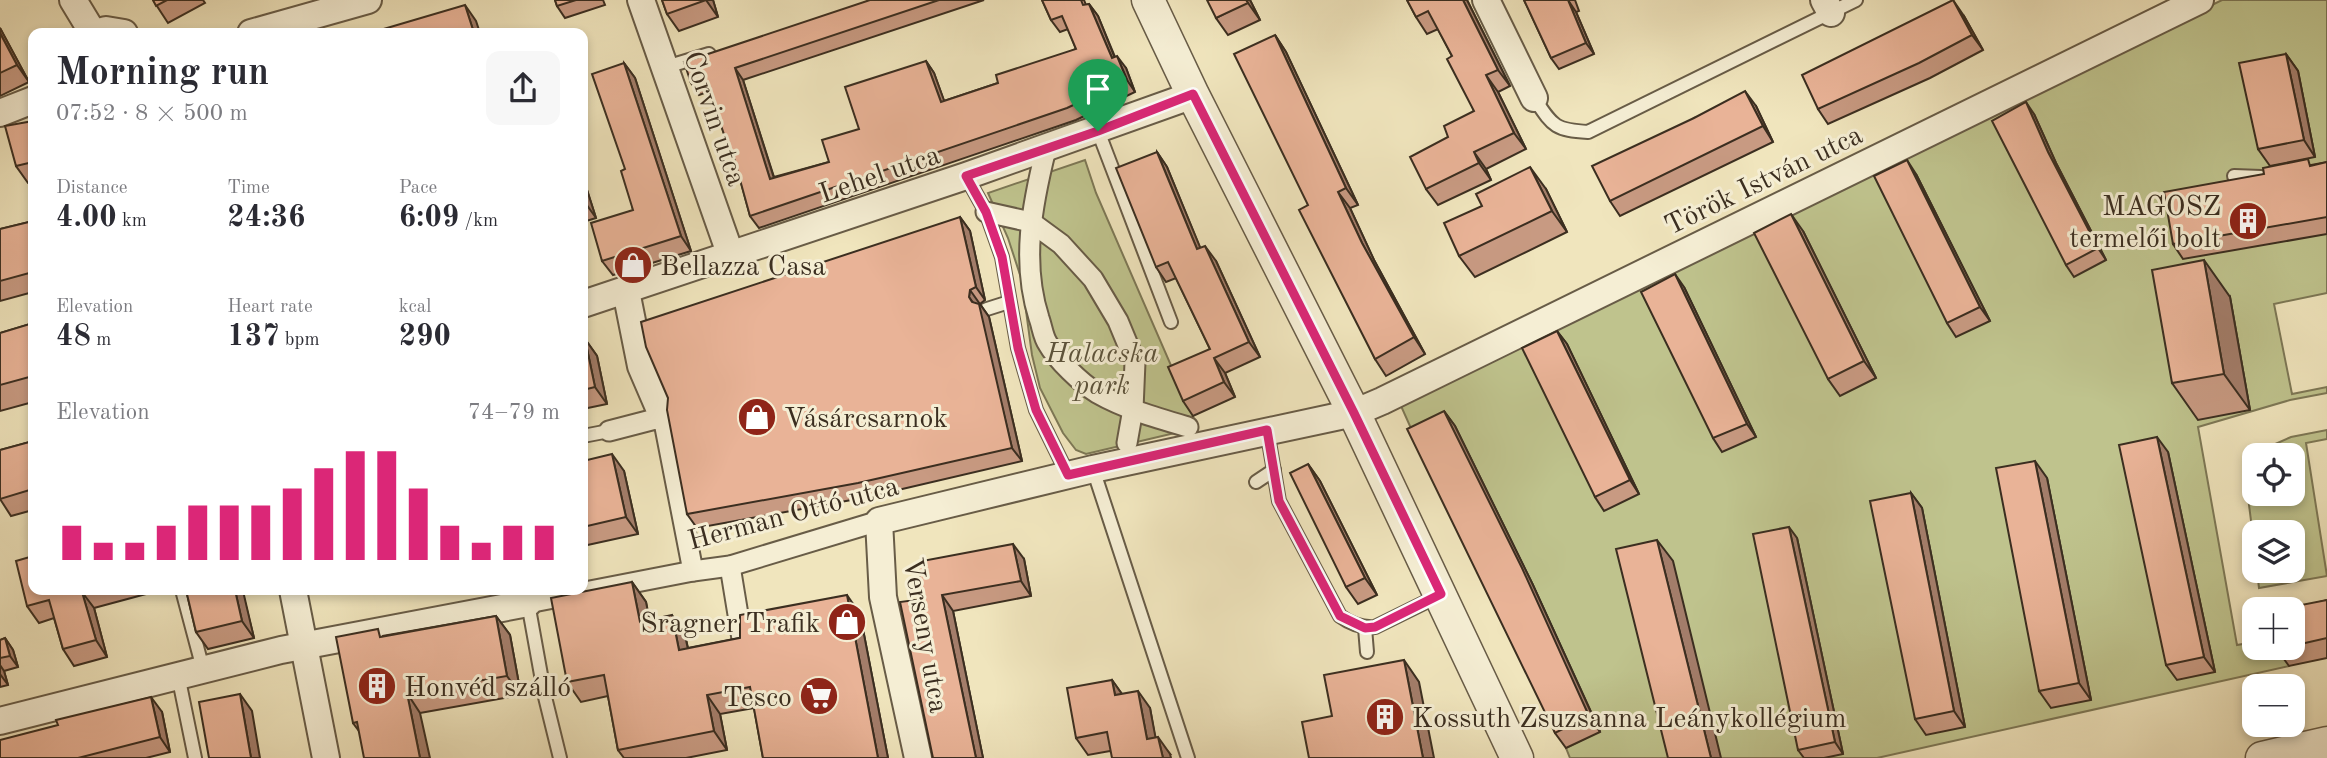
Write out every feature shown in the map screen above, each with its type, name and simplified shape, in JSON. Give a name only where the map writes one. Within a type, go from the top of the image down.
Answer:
[{"type":"street","points":[[73,0],[91,28]]},
{"type":"street","points":[[269,28],[368,0]]},
{"type":"street","name":"Corvin utca","points":[[641,0],[731,256]]},
{"type":"street","points":[[1148,0],[1354,413],[1517,758]]},
{"type":"street","points":[[1486,0],[1534,98]]},
{"type":"street","name":"Török István utca","points":[[1354,413],[2200,0]]},
{"type":"street","name":"Lehel utca","points":[[588,302],[1046,149],[1193,94]]},
{"type":"street","points":[[0,113],[28,102]]},
{"type":"street","points":[[1046,149],[1035,192],[1031,222],[1030,273],[1036,308],[1047,344],[1073,373],[1097,393],[1133,409],[1188,427]]},
{"type":"street","points":[[986,212],[1031,222],[1061,244],[1093,279],[1118,321],[1135,362],[1133,409],[1127,443]]},
{"type":"street","points":[[626,291],[642,366],[663,417],[693,571]]},
{"type":"street","name":"Herman Ottó utca","points":[[588,591],[730,566],[879,521],[1081,472],[1354,413]]},
{"type":"street","points":[[609,431],[663,417]]},
{"type":"street","name":"Verseny utca","points":[[879,521],[883,597],[918,758]]},
{"type":"street","points":[[730,566],[743,645]]},
{"type":"street","points":[[294,595],[326,758]]},
{"type":"street","name":"Herman Ottó utca","points":[[0,721],[304,645],[569,595]]},
{"type":"street","points":[[2262,758],[2327,743]]},
{"type":"lane","points":[[1534,98],[1547,117],[1563,130],[1588,132],[1827,6],[1857,0]]},
{"type":"lane","points":[[666,67],[724,49]]},
{"type":"lane","points":[[1098,131],[1171,321]]},
{"type":"lane","points":[[966,176],[986,212],[1002,257],[1018,348],[1036,410],[1081,472],[1188,758]]},
{"type":"lane","points":[[2234,176],[2269,176]]},
{"type":"lane","points":[[987,309],[1009,302]]},
{"type":"lane","points":[[1267,430],[1279,501],[1340,616],[1365,628],[1375,627],[1441,594]]},
{"type":"lane","points":[[588,435],[609,431]]},
{"type":"lane","points":[[1256,482],[1273,470]]},
{"type":"lane","points":[[183,595],[191,672],[195,758]]},
{"type":"lane","points":[[528,603],[545,697],[560,758]]},
{"type":"lane","points":[[1365,628],[1367,652]]},
{"type":"green space","points":[[2222,0],[2327,0],[2327,293],[2274,304],[2292,394],[2327,387],[2327,393],[2290,400],[2198,427],[2237,645],[2242,644],[2242,660],[2288,660],[2289,666],[2242,674],[2242,676],[1877,758],[1570,758],[1566,748],[1600,731],[1532,583],[1418,444],[1401,406]]},
{"type":"green space","name":"Halacska park","points":[[1085,160],[1096,193],[1196,428],[1086,454],[1076,450],[1063,433],[1040,388],[1032,355],[1022,281],[1008,238],[988,193]]},
{"type":"green space","points":[[2327,430],[2327,439],[2306,443],[2327,576],[2305,580],[2305,520],[2251,520],[2249,506],[2305,506],[2305,443],[2277,443],[2291,437]]},
{"type":"green space","points":[[2258,583],[2287,583],[2259,588]]},
{"type":"building","points":[[153,0],[167,0],[156,6]]},
{"type":"building","points":[[555,0],[576,0],[557,6]]},
{"type":"building","points":[[662,0],[706,0],[667,14]]},
{"type":"building","points":[[870,0],[939,0],[735,68],[770,179],[829,162],[822,140],[859,129],[845,87],[926,61],[941,102],[998,83],[996,75],[1076,49],[1062,16],[1051,20],[1042,0],[1081,0],[1083,5],[1089,4],[1112,58],[1117,56],[1127,80],[1067,108],[750,216],[734,158],[705,78],[691,83],[684,62]]},
{"type":"building","points":[[1207,0],[1246,0],[1248,3],[1216,18]]},
{"type":"building","points":[[1407,0],[1463,0],[1498,70],[1486,75],[1514,133],[1474,152],[1479,163],[1426,189],[1410,157],[1448,137],[1444,126],[1474,111],[1447,59],[1452,56],[1428,11],[1416,17]]},
{"type":"building","points":[[1524,0],[1568,0],[1586,43],[1551,58]]},
{"type":"building","points":[[1953,0],[1972,35],[1919,63],[1818,109],[1802,75]]},
{"type":"building","points":[[465,5],[472,28],[387,28]]},
{"type":"building","points":[[0,33],[17,65],[0,73]]},
{"type":"building","points":[[1275,35],[1346,188],[1338,192],[1362,243],[1414,337],[1375,359],[1299,210],[1308,205],[1234,54]]},
{"type":"building","points":[[2286,54],[2304,140],[2258,149],[2239,63]]},
{"type":"building","points":[[624,63],[681,236],[602,261],[591,223],[633,210],[621,171],[625,169],[592,74]]},
{"type":"building","points":[[1745,91],[1763,126],[1610,201],[1592,166]]},
{"type":"building","points":[[2026,102],[2048,152],[2098,248],[2066,265],[1992,121]]},
{"type":"building","points":[[28,122],[28,163],[16,166],[5,126]]},
{"type":"building","points":[[1157,152],[1197,249],[1205,246],[1249,342],[1214,358],[1224,382],[1183,401],[1168,367],[1210,349],[1168,262],[1156,267],[1116,168]]},
{"type":"building","points":[[2308,159],[2310,166],[2327,162],[2327,217],[2173,244],[2164,192],[2264,174],[2263,168]]},
{"type":"building","points":[[1907,160],[1980,307],[1947,323],[1874,176]]},
{"type":"building","points":[[1530,167],[1552,211],[1459,256],[1444,223],[1482,206],[1476,194]]},
{"type":"building","points":[[1791,214],[1864,361],[1828,379],[1754,233]]},
{"type":"building","points":[[960,217],[976,287],[970,290],[969,297],[972,302],[979,304],[1012,448],[858,483],[687,514],[667,410],[668,398],[646,347],[641,322]]},
{"type":"building","points":[[28,222],[28,273],[0,281],[0,229]]},
{"type":"building","points":[[2204,260],[2224,374],[2172,383],[2152,270]]},
{"type":"building","points":[[1675,274],[1747,424],[1713,438],[1641,292]]},
{"type":"building","points":[[28,325],[28,377],[0,385],[0,333]]},
{"type":"building","points":[[1557,331],[1630,480],[1595,497],[1522,348]]},
{"type":"building","points":[[588,353],[595,387],[588,389]]},
{"type":"building","points":[[1444,411],[1522,568],[1589,716],[1555,733],[1407,429]]},
{"type":"building","points":[[2157,437],[2204,657],[2166,665],[2119,445]]},
{"type":"building","points":[[28,442],[28,491],[0,499],[0,450]]},
{"type":"building","points":[[612,454],[626,517],[588,526],[588,460]]},
{"type":"building","points":[[2035,461],[2079,683],[2039,691],[1996,468]]},
{"type":"building","points":[[1308,464],[1365,578],[1346,587],[1290,473]]},
{"type":"building","points":[[1911,493],[1954,711],[1915,719],[1870,501]]},
{"type":"building","points":[[1789,527],[1835,742],[1798,750],[1753,534]]},
{"type":"building","points":[[1657,540],[1711,758],[1668,758],[1616,549]]},
{"type":"building","points":[[1013,544],[1021,581],[942,595],[976,758],[933,758],[900,602],[923,599],[917,562]]},
{"type":"building","points":[[28,557],[28,595],[83,595],[96,640],[63,649],[49,600],[27,606],[16,561]]},
{"type":"building","points":[[632,582],[640,622],[672,615],[679,650],[740,638],[740,615],[847,595],[878,758],[763,758],[750,687],[707,695],[714,731],[618,750],[604,675],[567,682],[551,598],[588,595],[588,591]]},
{"type":"building","points":[[187,595],[236,595],[242,621],[196,632]]},
{"type":"building","points":[[2327,600],[2327,638],[2305,643],[2305,604]]},
{"type":"building","points":[[496,616],[507,676],[407,693],[420,758],[364,758],[357,722],[353,723],[336,637],[378,629],[380,637]]},
{"type":"building","points":[[5,638],[10,656],[0,658],[0,640]]},
{"type":"building","name":"Kossuth Zsuzsanna Leánykollégium","points":[[1404,660],[1423,758],[1309,758],[1302,722],[1332,716],[1324,675]]},
{"type":"building","points":[[1112,680],[1115,695],[1138,691],[1147,739],[1158,737],[1163,758],[1112,758],[1107,732],[1076,738],[1067,688]]},
{"type":"building","points":[[240,694],[251,758],[209,758],[199,702]]},
{"type":"building","points":[[151,697],[160,737],[78,758],[0,758],[0,740],[58,725],[56,720]]},
{"type":"place","name":"MAGOSZ termelői bolt","points":[[2248,221]]},
{"type":"place","name":"Bellazza Casa","points":[[633,265]]},
{"type":"place","name":"Vásárcsarnok","points":[[757,417]]},
{"type":"place","name":"Sragner Trafik","points":[[847,622]]},
{"type":"place","name":"Honvéd szálló","points":[[377,686]]},
{"type":"place","name":"Tesco","points":[[819,696]]},
{"type":"place","name":"Kossuth Zsuzsanna Leánykollégium","points":[[1385,717]]},
{"type":"route","points":[[1193,94],[1354,413],[1441,594],[1375,627],[1365,628],[1340,616],[1279,501],[1267,430],[1068,475],[1036,410],[1018,348],[1002,257],[986,212],[966,176],[1098,131],[1193,94]]}]
